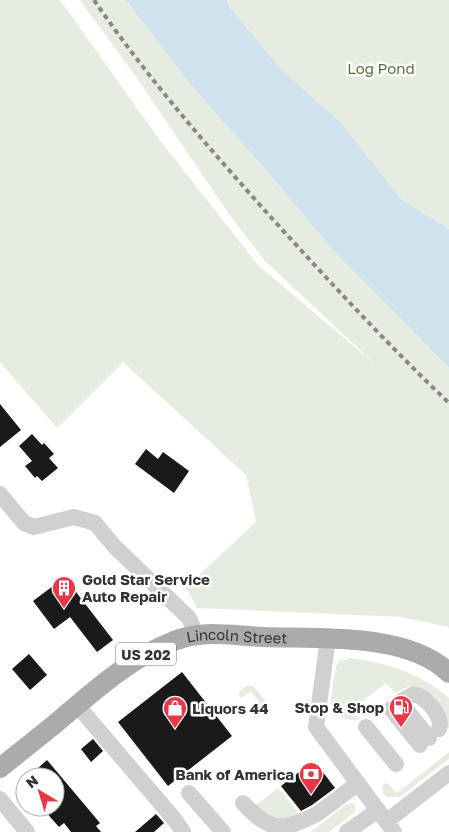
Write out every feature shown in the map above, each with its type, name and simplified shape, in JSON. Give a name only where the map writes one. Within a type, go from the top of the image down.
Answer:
[{"type":"main road","name":"Lincoln Street","points":[[0,768],[77,705],[141,657],[174,640],[196,635],[219,633],[262,637],[328,638],[376,642],[419,653],[449,673]]},
{"type":"street","points":[[0,494],[24,523],[34,527],[74,517],[95,523],[115,547],[189,618],[196,635]]},
{"type":"street","points":[[328,638],[316,727],[386,821]]},
{"type":"street","points":[[414,694],[418,694],[424,699],[441,721],[431,736],[400,702],[414,694]]},
{"type":"street","points":[[77,705],[175,820],[183,832]]},
{"type":"street","points":[[371,724],[400,760]]},
{"type":"street","points":[[347,832],[386,821],[449,773]]},
{"type":"street","points":[[243,803],[256,819],[267,827],[278,832],[288,832],[304,824],[360,786]]},
{"type":"street","points":[[189,793],[223,832]]},
{"type":"street","points":[[0,799],[27,832]]},
{"type":"green space","points":[[0,0],[60,0],[159,139],[258,265],[376,365],[265,261],[231,217],[139,81],[80,0],[126,0],[190,84],[332,249],[449,368],[449,629],[448,627],[402,617],[197,608],[186,587],[256,522],[246,475],[123,362],[57,428],[0,362]]},
{"type":"green space","name":"Log Pond","points":[[227,0],[449,0],[449,229],[401,199],[341,123],[281,69],[228,5]]},
{"type":"green space","points":[[349,658],[390,666],[426,681],[449,698],[449,729],[422,688],[415,686],[395,693],[386,683],[352,709],[360,719],[351,720],[342,717],[330,703],[336,666],[341,659],[343,661]]},
{"type":"green space","points":[[248,685],[254,687],[265,700],[259,711],[254,713],[251,713],[250,710],[259,702],[251,691],[241,698],[239,696],[239,692]]},
{"type":"green space","points":[[449,752],[449,759],[400,797],[387,797],[383,794],[382,787],[385,783],[397,793]]},
{"type":"green space","points":[[278,788],[303,819],[279,825],[255,806]]},
{"type":"green space","points":[[351,803],[355,805],[355,812],[329,832],[311,832],[345,805]]},
{"type":"water","points":[[126,0],[227,0],[228,5],[281,69],[341,123],[401,199],[449,229],[449,368],[332,249],[190,84]]},
{"type":"building","points":[[0,404],[21,430],[0,447]]},
{"type":"building","points":[[32,434],[54,454],[49,458],[58,468],[42,481],[37,476],[35,478],[25,466],[32,461],[19,446]]},
{"type":"building","points":[[146,449],[158,459],[163,452],[189,471],[174,493],[135,464]]},
{"type":"building","name":"Gold Star Service Auto Repair","points":[[66,579],[113,640],[97,652],[70,617],[54,629],[33,601]]},
{"type":"building","points":[[29,654],[47,675],[30,690],[12,669]]},
{"type":"building","name":"Liquors 44","points":[[182,672],[232,736],[168,786],[118,722]]},
{"type":"building","points":[[93,739],[103,751],[91,762],[81,749]]},
{"type":"building","points":[[47,760],[53,767],[39,767]]},
{"type":"building","name":"Bank of America","points":[[307,766],[312,773],[319,767],[335,788],[301,811],[281,786]]},
{"type":"building","points":[[65,781],[100,823],[96,826],[101,832],[71,832],[64,823],[59,827],[50,817],[65,817]]},
{"type":"building","points":[[156,814],[164,823],[154,832],[135,832]]},
{"type":"railway","points":[[94,0],[156,83],[245,188],[312,263],[449,403]]},
{"type":"place","name":"Gold Star Service Auto Repair","points":[[64,609]]},
{"type":"place","name":"Stop & Shop","points":[[401,728]]},
{"type":"place","name":"Liquors 44","points":[[175,729]]},
{"type":"place","name":"Bank of America","points":[[311,795]]}]
